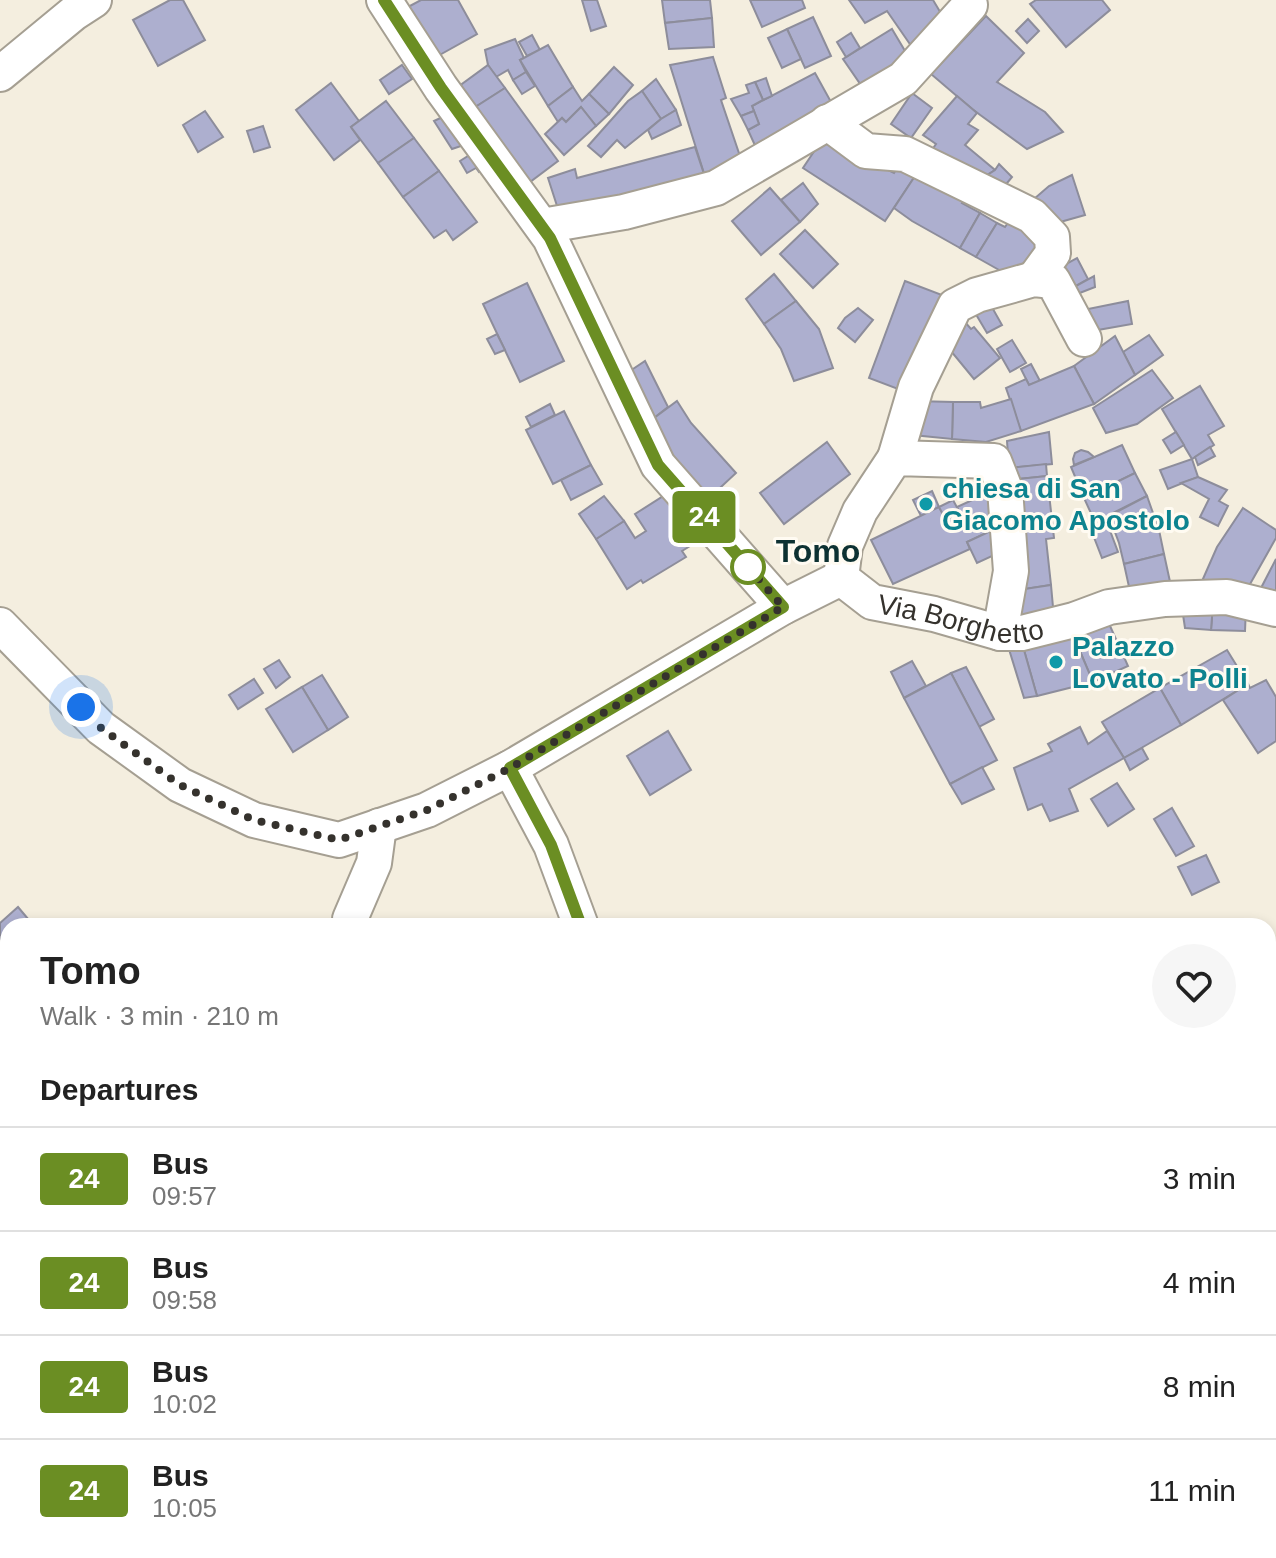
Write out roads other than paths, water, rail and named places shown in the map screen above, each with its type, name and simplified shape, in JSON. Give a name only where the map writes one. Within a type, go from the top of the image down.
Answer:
[{"type":"street","points":[[0,74],[94,0]]},
{"type":"street","points":[[384,0],[441,88],[550,238],[658,465],[783,607]]},
{"type":"street","points":[[542,226],[624,212],[716,188],[903,79],[970,5]]},
{"type":"street","points":[[827,122],[866,151],[905,154],[1032,216],[1052,237],[1053,253],[1034,279]]},
{"type":"street","points":[[0,625],[101,728],[180,785],[254,820],[339,840],[427,810],[510,768],[783,607],[841,578],[845,546],[860,511],[895,458],[916,387],[955,306],[977,295],[1034,279],[1053,281],[1084,339]]},
{"type":"street","points":[[895,458],[994,461],[1005,489],[1011,571],[1000,633]]},
{"type":"street","name":"Via Borghetto","points":[[841,578],[872,602],[934,614],[1000,633],[1022,633],[1074,620],[1109,607],[1165,599],[1227,597],[1276,609]]},
{"type":"street","points":[[510,768],[551,845],[578,918]]},
{"type":"street","points":[[350,918],[374,863],[379,826]]},
{"type":"place","name":"chiesa di San Giacomo Apostolo","points":[[926,504]]},
{"type":"place","name":"Palazzo Lovato - Polli","points":[[1056,662]]},
{"type":"district","name":"Tomo","points":[[818,551]]}]
